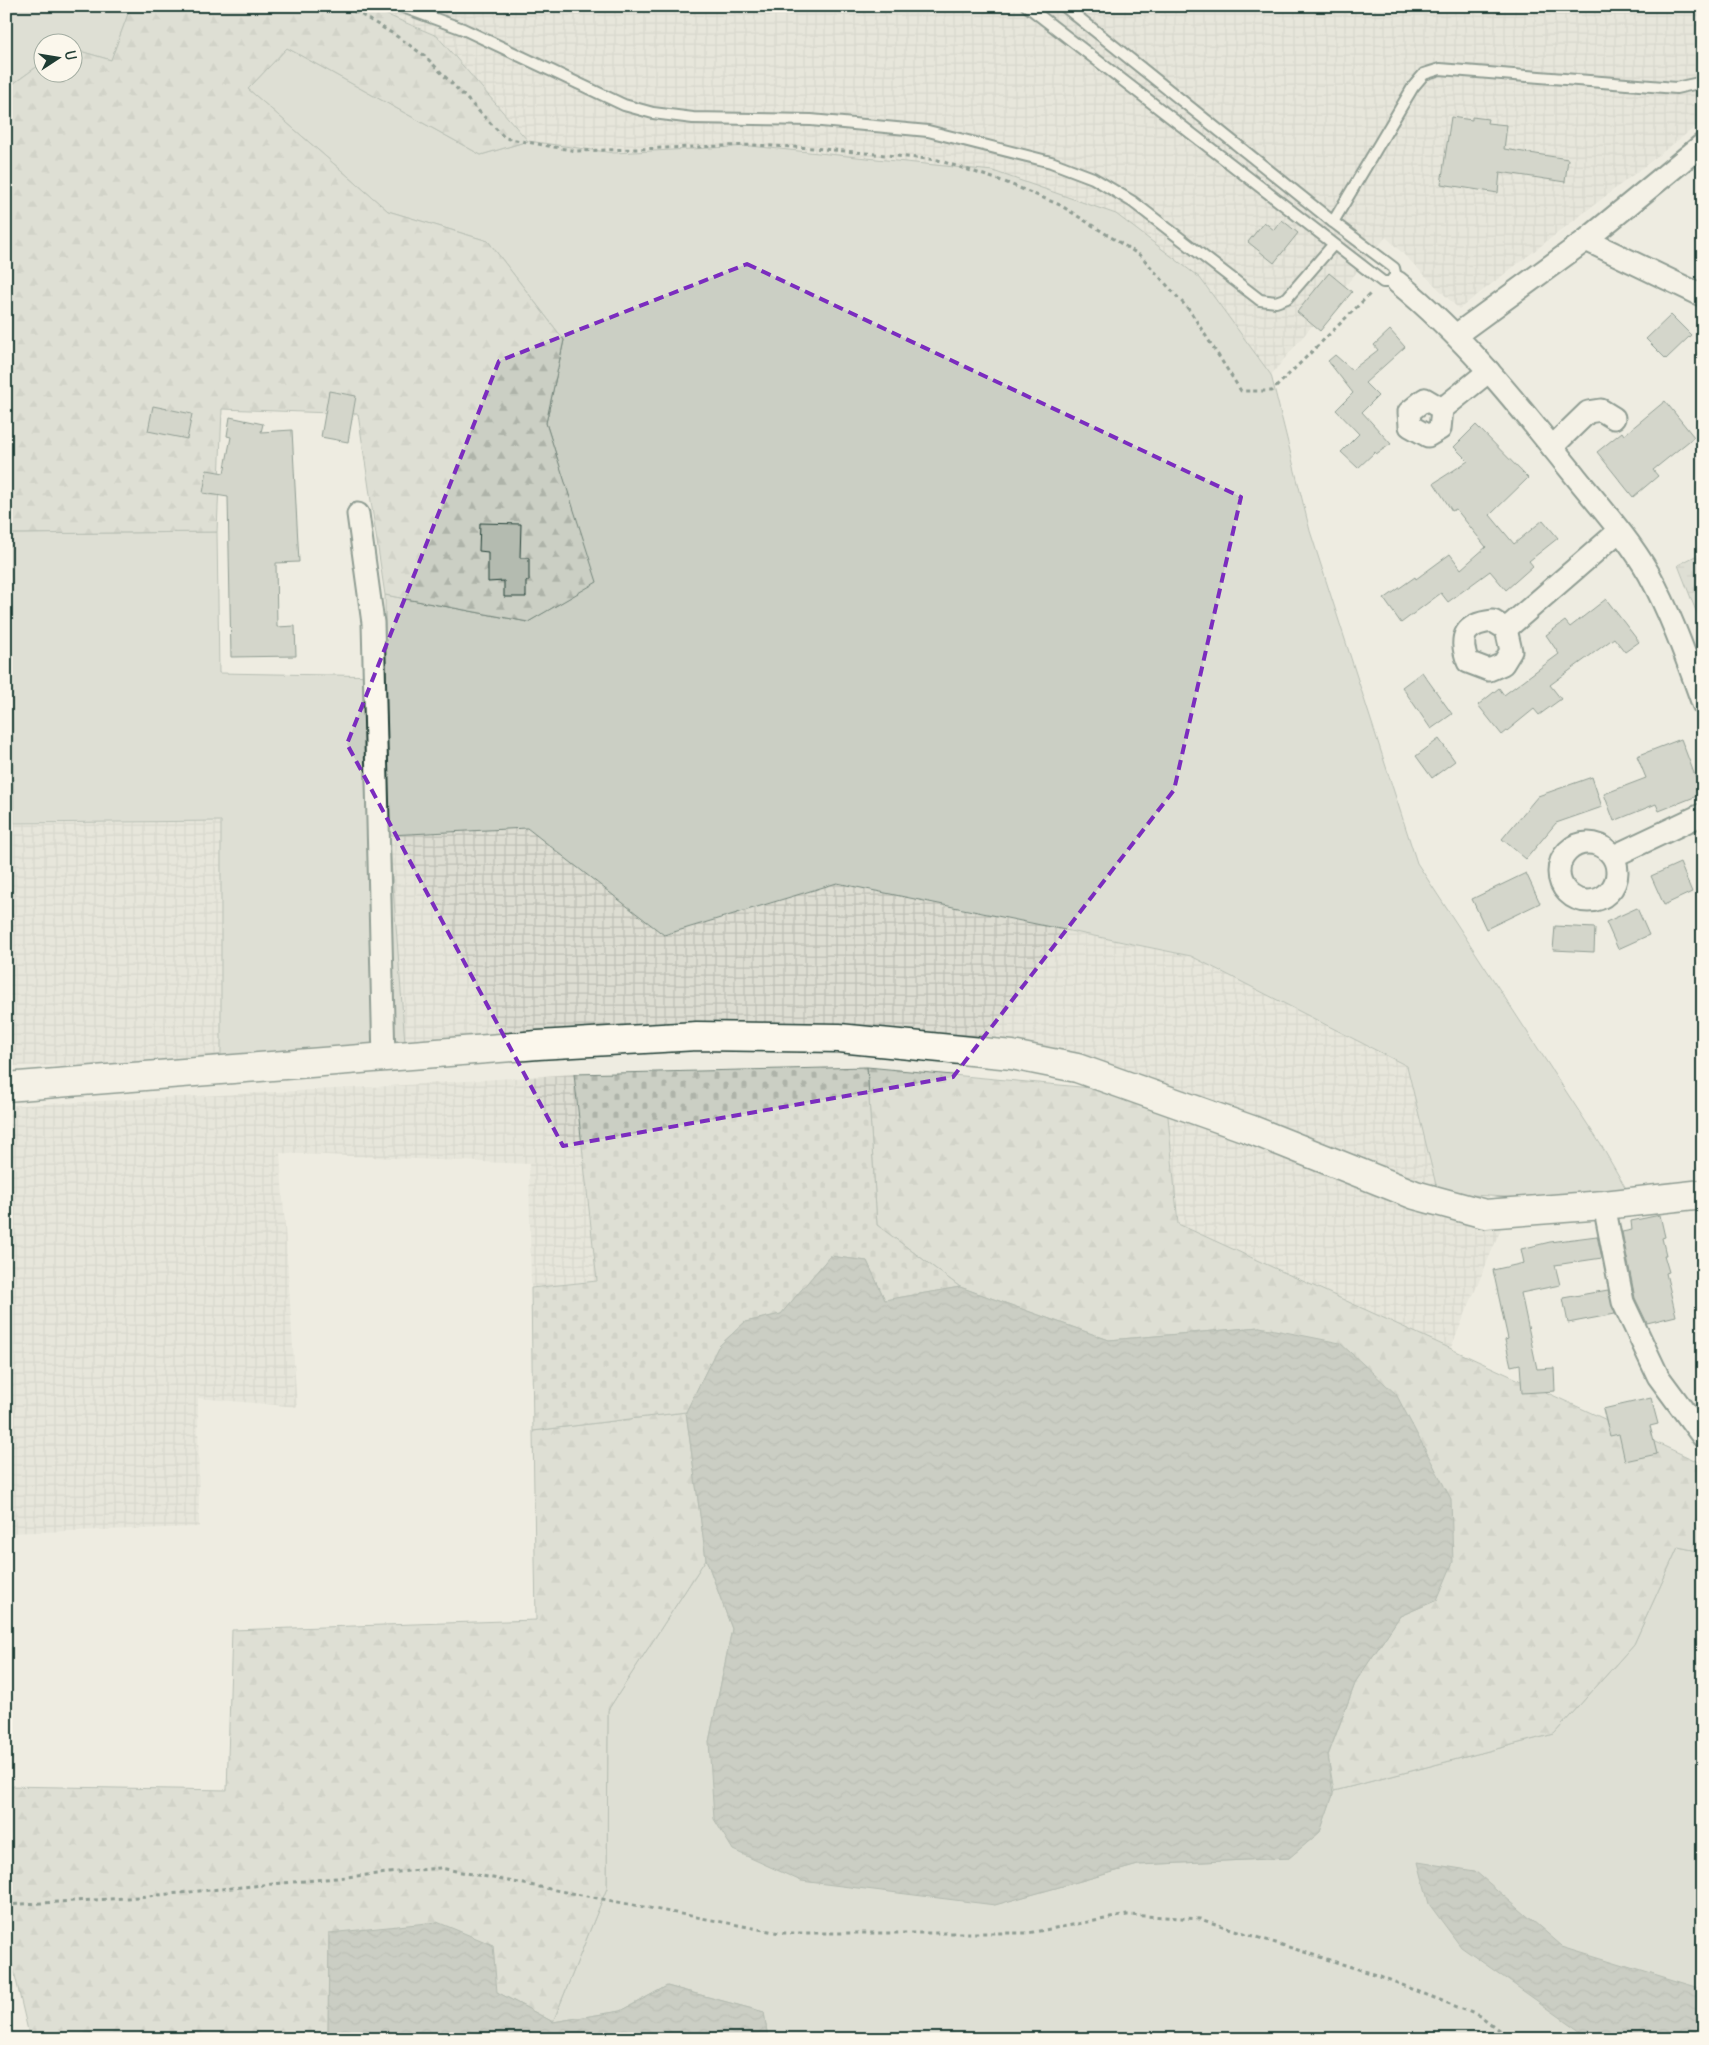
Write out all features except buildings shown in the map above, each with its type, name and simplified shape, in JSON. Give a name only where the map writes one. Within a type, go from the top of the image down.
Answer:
[{"type":"main road","points":[[6,1087],[384,1059],[538,1045],[697,1036],[839,1038],[1012,1055],[1077,1068],[1252,1130],[1415,1195],[1485,1214],[1604,1205],[1703,1194]]},
{"type":"street","points":[[1456,335],[1586,240],[1703,144]]},
{"type":"street","points":[[1586,240],[1703,296]]},
{"type":"street","points":[[1390,282],[1456,335],[1489,371],[1619,531],[1648,573],[1674,624],[1703,704]]},
{"type":"street","points":[[1442,409],[1489,371]]},
{"type":"street","points":[[1552,447],[1588,412],[1601,410],[1614,418]]},
{"type":"street","points":[[358,514],[373,623],[384,1059]]},
{"type":"street","points":[[1506,629],[1619,531]]},
{"type":"street","points":[[1614,856],[1703,814]]},
{"type":"street","points":[[1604,1205],[1623,1302],[1658,1376],[1703,1437]]},
{"type":"lane","points":[[400,6],[463,29],[624,105],[653,113],[693,118],[811,120],[928,131],[1051,162],[1094,178],[1133,202],[1260,300],[1276,302],[1287,298],[1333,245]]},
{"type":"lane","points":[[1027,6],[1333,245],[1390,282],[1394,268],[1333,222],[1064,6]]},
{"type":"lane","points":[[1333,222],[1413,86],[1424,74],[1440,69],[1676,88],[1703,82]]},
{"type":"path","points":[[339,6],[360,14],[425,56],[505,138],[576,151],[753,146],[813,148],[938,160],[1005,182],[1060,206],[1141,256],[1190,310],[1241,391],[1272,391],[1390,282]]},
{"type":"path","points":[[6,1905],[127,1898],[440,1868],[780,1932],[1028,1933],[1127,1915],[1200,1919],[1380,1976],[1482,2017],[1510,2039]]},
{"type":"highlighted area","points":[[747,264],[1241,497],[1174,790],[953,1077],[563,1146],[347,744],[499,361]]},
{"type":"shaded area","points":[[366,6],[1703,6],[1703,121],[1459,309],[1386,237],[1271,375],[1200,278],[750,146],[614,153],[528,141],[437,36]]},
{"type":"shaded area","points":[[221,821],[221,1063],[6,1066],[6,824]]},
{"type":"shaded area","points":[[527,828],[664,935],[837,883],[1191,956],[1407,1066],[1438,1193],[1501,1229],[1450,1350],[1178,1224],[1166,1095],[865,1031],[405,1043],[389,835]]},
{"type":"shaded area","points":[[574,1074],[597,1281],[531,1288],[529,1164],[280,1153],[297,1407],[198,1398],[199,1527],[6,1533],[6,1106],[390,1086]]},
{"type":"green space","points":[[6,6],[131,6],[111,60],[82,52],[82,32],[32,32],[32,70],[6,89]]},
{"type":"green space","points":[[131,6],[366,6],[437,36],[528,141],[481,155],[287,48],[248,89],[388,211],[488,241],[564,340],[546,423],[597,582],[528,622],[385,595],[358,414],[222,409],[217,532],[6,534],[6,89],[32,70],[32,82],[82,82],[82,52],[111,60]]},
{"type":"green space","points":[[287,48],[481,155],[528,141],[614,153],[750,146],[993,171],[1116,214],[1200,278],[1271,375],[1310,531],[1417,863],[1601,1145],[1628,1192],[1540,1199],[1438,1193],[1407,1066],[1191,956],[837,883],[664,935],[527,828],[389,835],[405,1043],[221,1063],[221,821],[14,823],[10,534],[217,532],[219,673],[386,676],[385,595],[528,622],[596,582],[546,423],[564,340],[488,241],[388,211],[248,89]]},
{"type":"green space","points":[[1703,552],[1703,629],[1678,565]]},
{"type":"green space","points":[[867,1067],[1166,1095],[1178,1224],[1703,1464],[1703,1552],[1678,1547],[1634,1644],[1554,1734],[1334,1791],[1328,1756],[1356,1681],[1400,1616],[1437,1600],[1260,1327],[1109,1340],[960,1287],[877,1225]]},
{"type":"green space","points":[[867,1067],[877,1225],[960,1287],[885,1300],[867,1261],[830,1256],[781,1314],[745,1322],[718,1347],[686,1412],[533,1431],[531,1288],[597,1281],[574,1074]]},
{"type":"green space","points":[[686,1412],[706,1559],[608,1710],[607,1888],[553,2022],[497,1992],[329,1933],[328,2039],[30,2039],[6,1937],[6,1786],[227,1790],[232,1630],[536,1620],[533,1431]]},
{"type":"green space","points":[[1678,1547],[1703,1552],[1703,2039],[768,2039],[764,2012],[667,1986],[621,2011],[553,2022],[607,1888],[608,1710],[706,1559],[732,1629],[709,1742],[994,1905],[1138,1865],[1289,1858],[1320,1832],[1334,1791],[1554,1734],[1634,1644]]},
{"type":"water","points":[[830,1256],[867,1261],[885,1300],[960,1287],[1109,1340],[1260,1327],[1340,1343],[1396,1394],[1451,1499],[1453,1562],[1437,1600],[1400,1616],[1356,1681],[1328,1755],[1333,1795],[1320,1832],[1289,1858],[1138,1865],[995,1905],[801,1881],[733,1850],[714,1819],[709,1742],[732,1629],[706,1559],[686,1412],[718,1347],[745,1322],[781,1314]]},
{"type":"water","points":[[1418,1862],[1475,1871],[1562,1946],[1703,1989],[1703,2039],[1591,2039],[1461,1947],[1429,1904]]},
{"type":"water","points":[[437,1922],[493,1945],[497,1992],[553,2022],[621,2011],[667,1986],[764,2012],[768,2039],[328,2039],[329,1933]]}]
